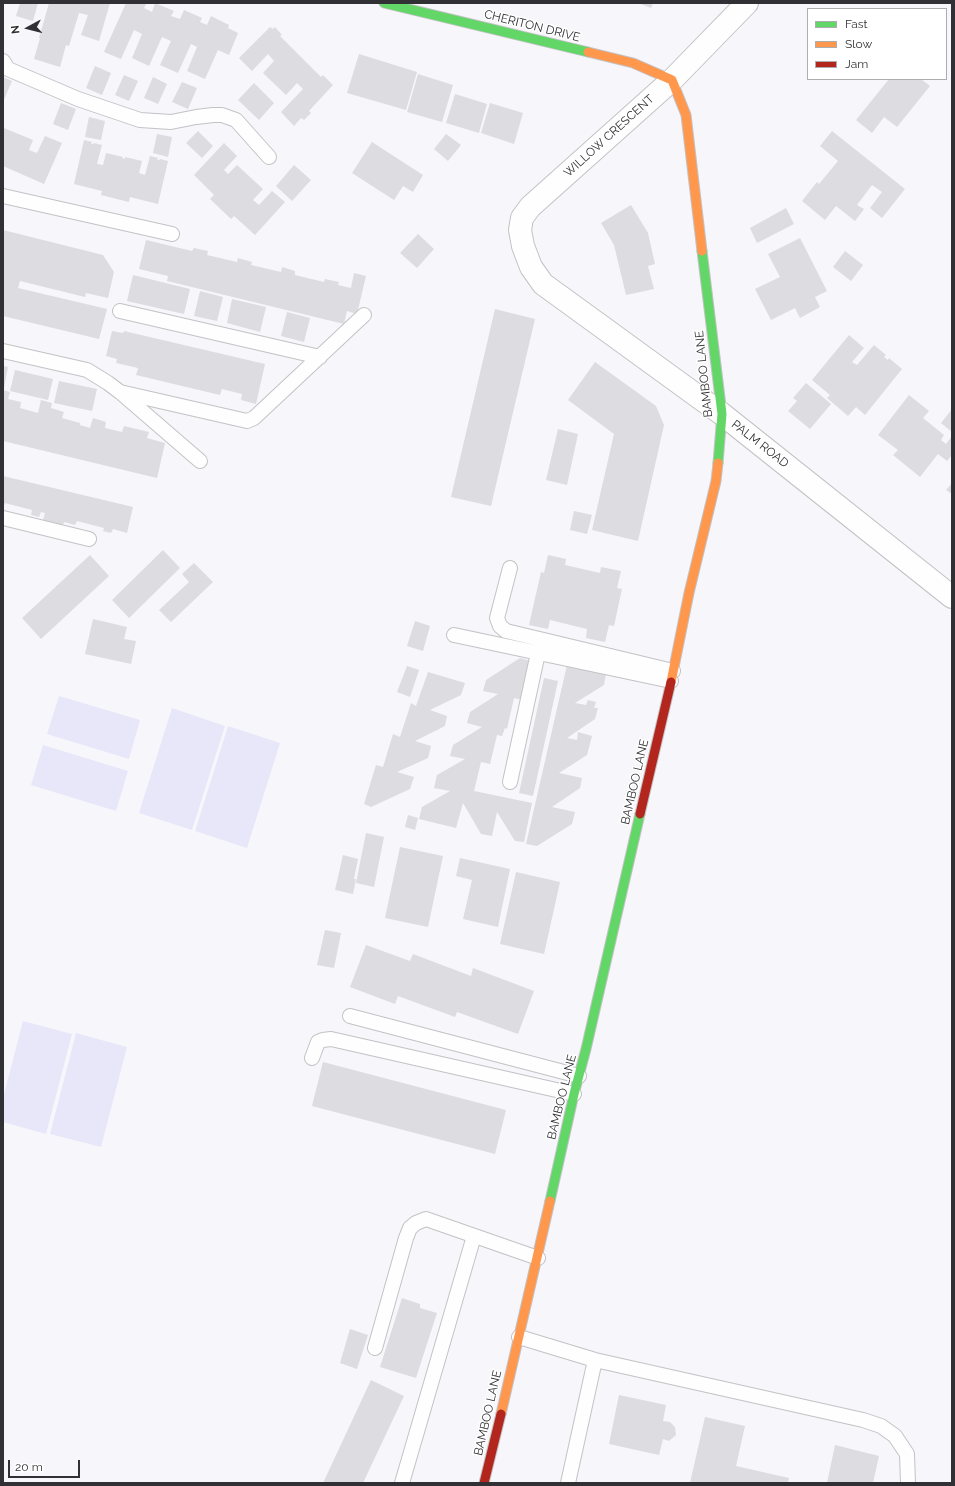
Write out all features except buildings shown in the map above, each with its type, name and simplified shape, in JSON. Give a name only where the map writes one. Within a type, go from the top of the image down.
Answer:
[{"type":"street","name":"CHERITON DRIVE","points":[[384,3],[633,63],[672,80]]},
{"type":"street","name":"WILLOW CRESCENT","points":[[543,284],[531,267],[523,246],[520,230],[522,218],[530,207],[672,80],[747,3]]},
{"type":"street","name":"BAMBOO LANE","points":[[484,1483],[538,1258],[574,1094],[588,1041],[716,481],[722,414],[686,115],[672,80]]},
{"type":"street","name":"PALM ROAD","points":[[543,284],[722,414],[952,596]]},
{"type":"lane","points":[[3,61],[8,69],[78,100],[140,120],[171,122],[213,115],[222,115],[236,120],[269,157]]},
{"type":"lane","points":[[3,196],[172,234]]},
{"type":"lane","points":[[120,311],[320,357]]},
{"type":"lane","points":[[120,392],[247,421],[254,418],[364,315]]},
{"type":"lane","points":[[3,351],[87,370],[120,392],[200,462]]},
{"type":"lane","points":[[3,518],[89,539]]},
{"type":"lane","points":[[510,568],[497,618],[500,626],[506,631],[672,676]]},
{"type":"lane","points":[[454,635],[538,653],[672,676]]},
{"type":"lane","points":[[510,782],[538,653]]},
{"type":"lane","points":[[350,1016],[579,1076]]},
{"type":"lane","points":[[312,1058],[318,1042],[331,1039],[574,1094]]},
{"type":"lane","points":[[375,1348],[406,1238],[410,1228],[416,1223],[426,1219],[538,1258]]},
{"type":"lane","points":[[402,1483],[474,1236]]},
{"type":"lane","points":[[518,1337],[595,1360],[863,1420],[881,1426],[895,1436],[906,1454],[908,1483]]},
{"type":"lane","points":[[568,1483],[595,1360]]},
{"type":"shaded area","points":[[59,696],[140,720],[129,759],[47,734]]},
{"type":"shaded area","points":[[172,708],[225,726],[192,830],[139,813]]},
{"type":"shaded area","points":[[228,726],[280,743],[247,848],[195,831]]},
{"type":"shaded area","points":[[43,745],[128,771],[116,811],[31,785]]},
{"type":"shaded area","points":[[23,1021],[72,1034],[46,1134],[3,1122],[3,1098]]},
{"type":"shaded area","points":[[76,1033],[127,1047],[101,1147],[50,1134]]},
{"type":"traffic: fast","points":[[384,3],[588,52]]},
{"type":"traffic: fast","points":[[702,251],[722,414],[718,463]]},
{"type":"traffic: fast","points":[[550,1201],[640,814]]},
{"type":"traffic: slow","points":[[588,52],[633,63],[672,80],[686,115],[702,251]]},
{"type":"traffic: slow","points":[[671,682],[689,593],[716,481],[718,463]]},
{"type":"traffic: slow","points":[[501,1414],[550,1201]]},
{"type":"traffic: jam","points":[[640,814],[671,682]]},
{"type":"traffic: jam","points":[[484,1483],[501,1414]]}]
